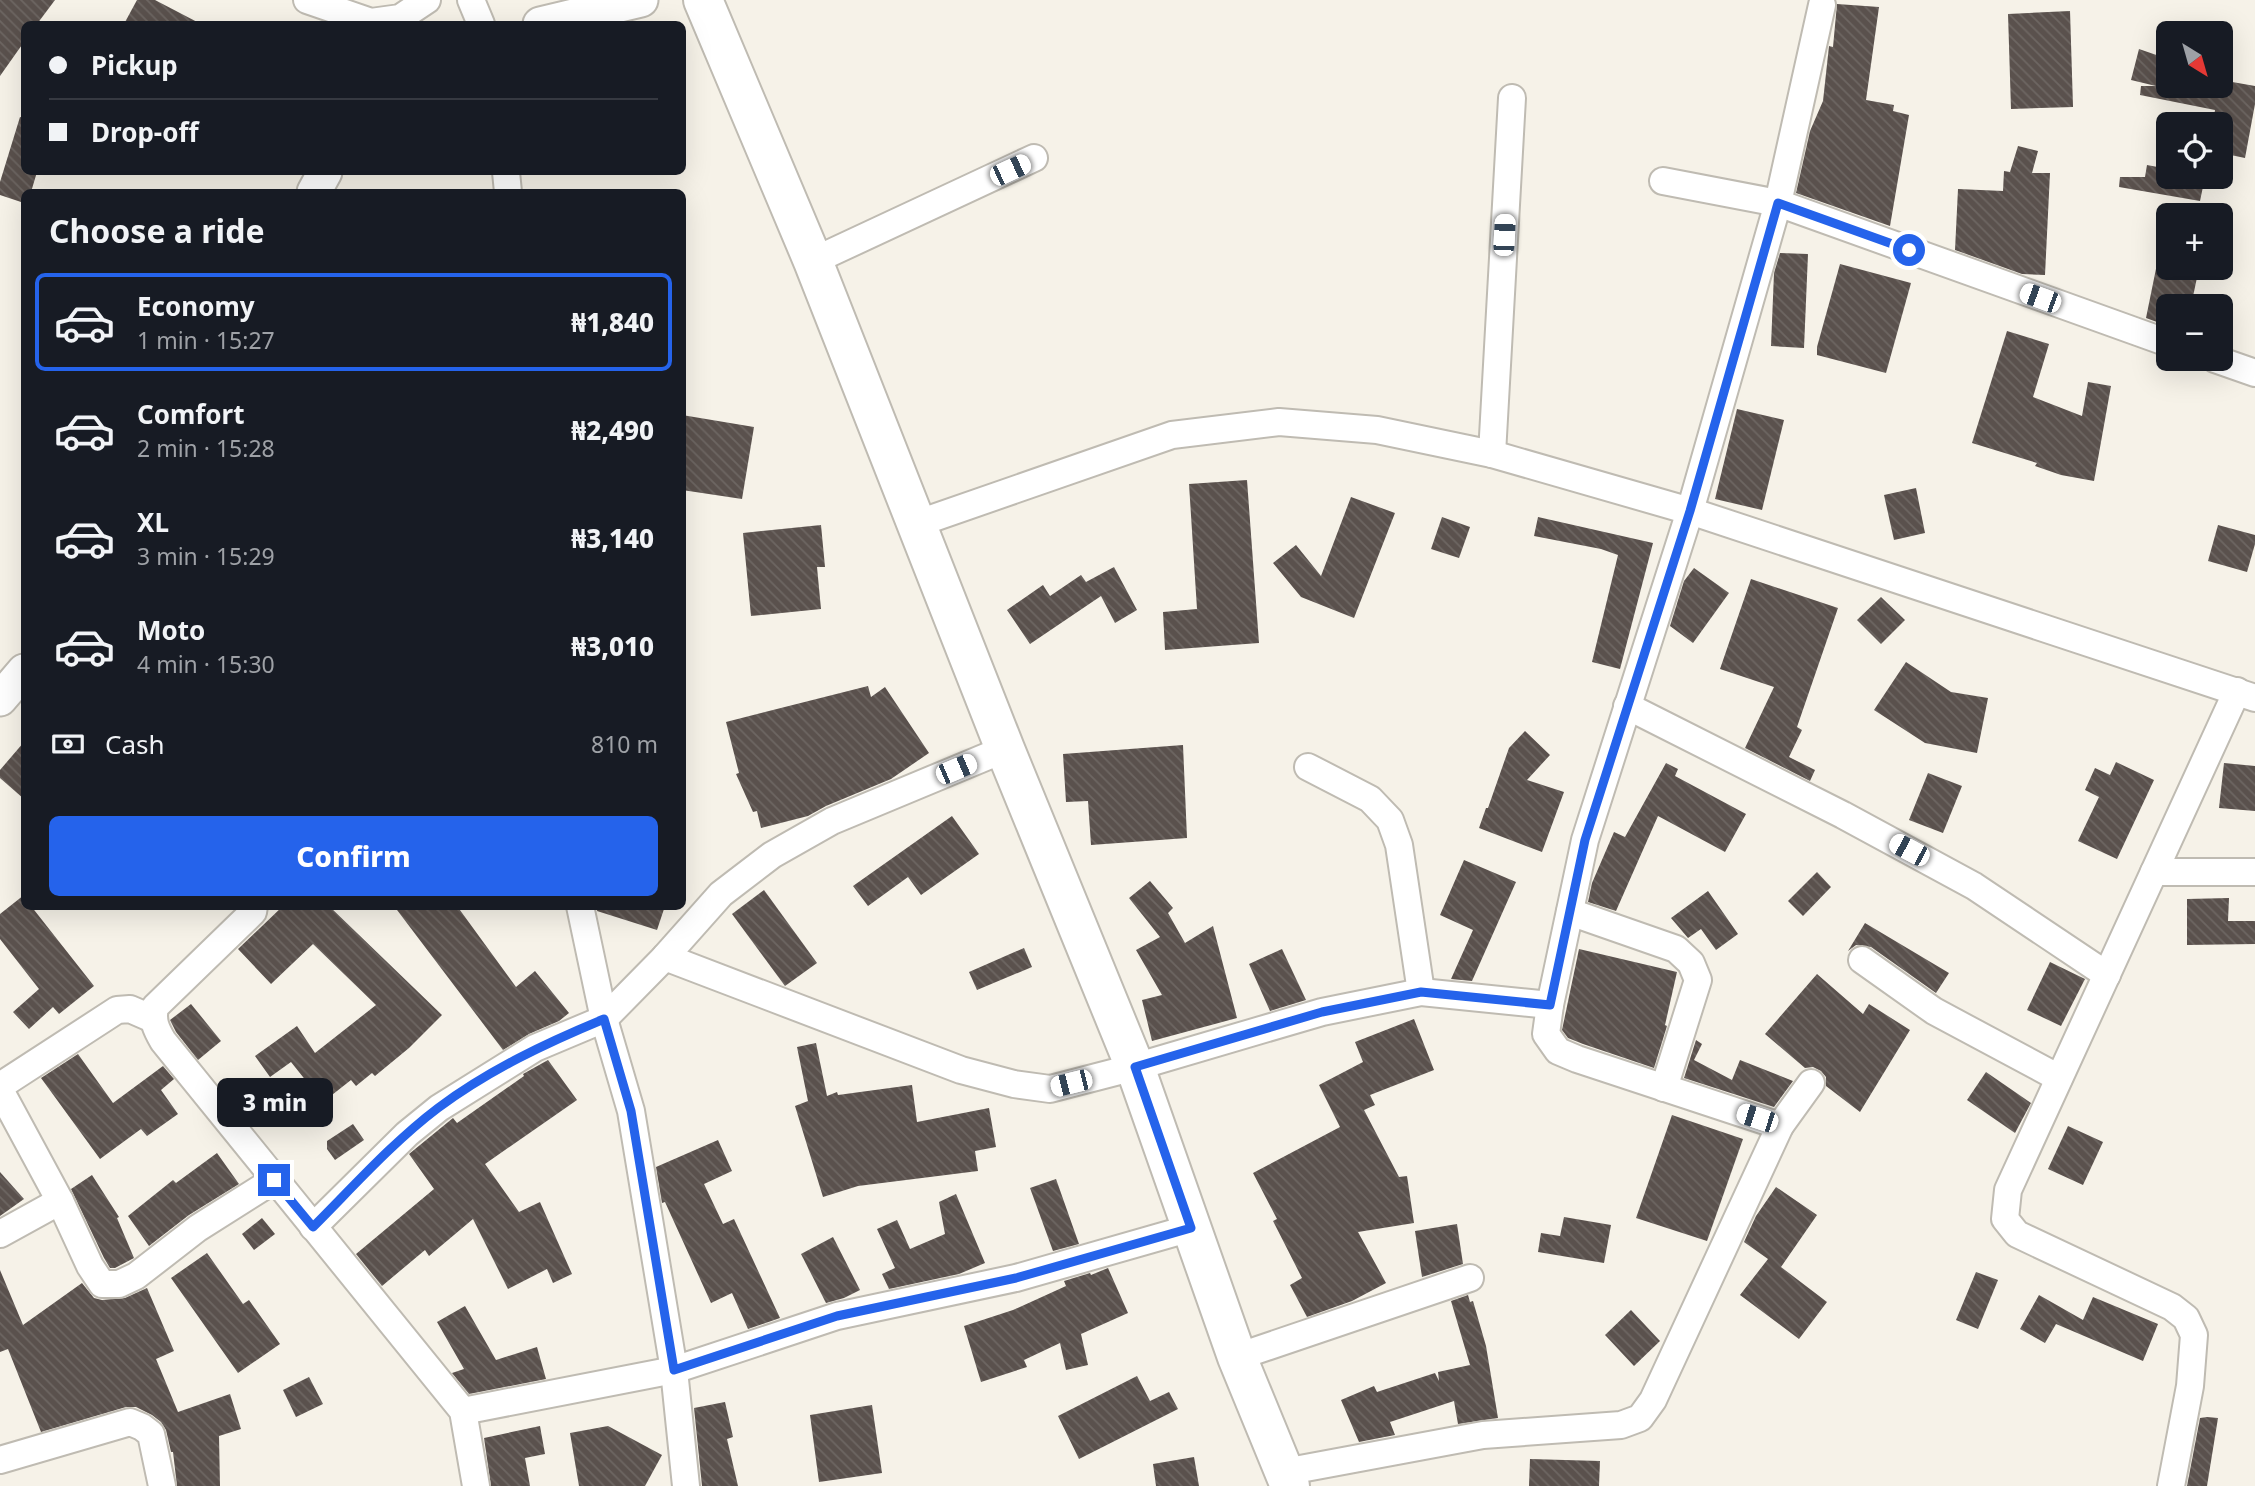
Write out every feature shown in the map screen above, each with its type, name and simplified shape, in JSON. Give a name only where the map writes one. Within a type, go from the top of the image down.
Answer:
[{"type":"main road","points":[[703,0],[813,261],[1005,749],[1135,1067],[1237,1357],[1287,1479]]},
{"type":"street","points":[[307,0],[368,21]]},
{"type":"street","points":[[378,21],[400,18],[427,0]]},
{"type":"street","points":[[471,0],[480,21]]},
{"type":"street","points":[[553,21],[641,0]]},
{"type":"street","points":[[1780,1125],[1558,1051],[1546,1034],[1585,840],[1690,511],[1778,203],[1822,5]]},
{"type":"street","points":[[1492,454],[1512,98]]},
{"type":"street","points":[[813,261],[1034,159]]},
{"type":"street","points":[[1663,181],[1778,203],[2156,339]]},
{"type":"street","points":[[2233,365],[2255,373]]},
{"type":"street","points":[[916,524],[1172,435],[1279,422],[1377,430],[1492,454],[1690,511],[2246,694],[2154,872],[2008,1190],[2006,1219],[2017,1234],[2172,1307],[2186,1318],[2194,1335],[2190,1386],[2171,1486]]},
{"type":"street","points":[[1627,706],[1843,815],[1974,886],[2107,975]]},
{"type":"street","points":[[313,1227],[407,1134],[439,1108],[536,1048],[604,1019],[665,957],[721,894],[772,855],[832,821],[1005,749]]},
{"type":"street","points":[[1308,767],[1370,799],[1390,820],[1399,845],[1421,992]]},
{"type":"street","points":[[2154,872],[2255,872]]},
{"type":"street","points":[[253,910],[155,1007],[153,1019],[163,1041],[463,1411],[476,1486]]},
{"type":"street","points":[[581,910],[604,1019],[631,1111],[674,1370],[686,1486]]},
{"type":"street","points":[[1570,912],[1676,949],[1691,963],[1698,980],[1664,1088]]},
{"type":"street","points":[[665,957],[961,1070],[1014,1084],[1050,1088],[1135,1067],[1322,1012],[1421,992],[1550,1005]]},
{"type":"street","points":[[1862,960],[1934,1011],[2059,1078]]},
{"type":"street","points":[[153,1019],[130,1009],[117,1010],[0,1088],[60,1201],[90,1266],[102,1284],[119,1284],[136,1276],[198,1228],[274,1180]]},
{"type":"street","points":[[1287,1479],[1483,1434],[1620,1425],[1640,1418],[1653,1400],[1780,1125],[1811,1083]]},
{"type":"street","points":[[0,1234],[60,1201]]},
{"type":"street","points":[[463,1411],[674,1370],[837,1316],[1016,1278],[1191,1228]]},
{"type":"street","points":[[1237,1357],[1470,1278]]},
{"type":"street","points":[[0,1460],[130,1422],[150,1434],[162,1486]]},
{"type":"building","points":[[0,0],[55,0],[39,21],[21,21],[21,46],[0,76]]},
{"type":"building","points":[[137,0],[155,0],[195,21],[126,21]]},
{"type":"building","points":[[1837,4],[1879,7],[1866,100],[1894,105],[1893,111],[1909,115],[1890,226],[1796,193],[1810,131],[1823,101],[1829,46],[1833,47]]},
{"type":"building","points":[[2070,11],[2073,107],[2011,109],[2008,14]]},
{"type":"building","points":[[2139,49],[2156,55],[2156,86],[2131,80]]},
{"type":"building","points":[[2233,82],[2255,86],[2255,104],[2245,158],[2233,156],[2233,112],[2215,112],[2140,95],[2141,86],[2156,86],[2156,98],[2233,98]]},
{"type":"building","points":[[21,117],[21,175],[36,175],[32,189],[21,189],[21,202],[0,195],[0,182]]},
{"type":"building","points":[[2018,146],[2038,151],[2032,173],[2050,173],[2045,275],[2022,274],[1955,250],[1958,189],[2003,191],[2004,171],[2010,172]]},
{"type":"building","points":[[2147,165],[2156,167],[2156,189],[2202,189],[2200,201],[2119,187],[2120,177],[2145,177]]},
{"type":"building","points":[[1780,253],[1808,254],[1804,348],[1771,346],[1774,273]]},
{"type":"building","points":[[1840,264],[1911,283],[1886,373],[1817,355]]},
{"type":"building","points":[[2156,269],[2156,280],[2196,280],[2194,294],[2156,294],[2156,322],[2146,318]]},
{"type":"building","points":[[2007,331],[2049,344],[2033,397],[2082,416],[2088,382],[2111,386],[2094,481],[2061,475],[2035,466],[2037,463],[1972,443]]},
{"type":"building","points":[[1737,409],[1784,420],[1762,510],[1715,499]]},
{"type":"building","points":[[686,416],[754,427],[742,499],[686,491]]},
{"type":"building","points":[[1247,480],[1259,643],[1165,650],[1163,612],[1197,609],[1189,484]]},
{"type":"building","points":[[1916,488],[1925,533],[1894,540],[1884,495]]},
{"type":"building","points":[[1351,497],[1395,513],[1354,618],[1301,597],[1273,563],[1296,545],[1321,576]]},
{"type":"building","points":[[1442,517],[1470,527],[1459,558],[1431,549]]},
{"type":"building","points":[[1538,517],[1653,543],[1620,669],[1592,662],[1618,555],[1601,549],[1534,536]]},
{"type":"building","points":[[821,525],[825,567],[817,567],[821,609],[751,616],[743,533]]},
{"type":"building","points":[[2218,525],[2255,535],[2247,572],[2208,561]]},
{"type":"building","points":[[1114,567],[1137,610],[1115,623],[1101,596],[1030,644],[1007,610],[1043,585],[1050,596],[1081,575],[1086,582]]},
{"type":"building","points":[[1694,568],[1729,593],[1693,643],[1670,626],[1684,581]]},
{"type":"building","points":[[1751,579],[1838,608],[1797,727],[1802,730],[1789,757],[1815,770],[1810,781],[1745,748],[1774,687],[1720,669]]},
{"type":"building","points":[[1881,597],[1905,620],[1881,644],[1857,620]]},
{"type":"building","points":[[1906,662],[1951,692],[1988,698],[1977,753],[1925,743],[1874,710]]},
{"type":"building","points":[[868,686],[871,697],[885,687],[929,753],[891,779],[808,816],[761,828],[757,811],[753,812],[736,774],[739,773],[726,722]]},
{"type":"building","points":[[1525,731],[1550,755],[1527,780],[1564,792],[1542,852],[1479,828],[1509,748]]},
{"type":"building","points":[[1183,745],[1187,838],[1091,845],[1088,801],[1066,802],[1063,754]]},
{"type":"building","points":[[21,746],[21,796],[0,778],[0,770]]},
{"type":"building","points":[[2116,762],[2154,780],[2117,859],[2078,841],[2099,797],[2085,790],[2095,768],[2110,775]]},
{"type":"building","points":[[1666,763],[1678,769],[1675,776],[1746,814],[1725,852],[1658,816],[1616,911],[1588,902],[1592,883],[1614,832],[1625,837]]},
{"type":"building","points":[[2224,763],[2255,766],[2255,811],[2219,808]]},
{"type":"building","points":[[1928,773],[1962,786],[1943,833],[1909,820]]},
{"type":"building","points":[[952,816],[979,854],[921,895],[908,877],[868,906],[853,886]]},
{"type":"building","points":[[1464,860],[1516,882],[1472,981],[1451,979],[1473,930],[1440,915]]},
{"type":"building","points":[[1817,872],[1831,887],[1803,916],[1788,901]]},
{"type":"building","points":[[1150,881],[1173,908],[1168,913],[1185,943],[1213,926],[1237,1018],[1152,1041],[1142,1000],[1162,995],[1136,950],[1160,937],[1129,898]]},
{"type":"building","points":[[764,890],[817,963],[785,986],[732,914]]},
{"type":"building","points":[[1708,891],[1738,934],[1716,950],[1701,929],[1688,938],[1671,918]]},
{"type":"building","points":[[21,897],[21,910],[34,910],[94,986],[59,1014],[53,1007],[29,1029],[13,1012],[39,989],[0,939],[0,914]]},
{"type":"building","points":[[2229,898],[2228,921],[2255,921],[2255,944],[2187,945],[2187,899]]},
{"type":"building","points":[[279,910],[333,910],[442,1015],[409,1048],[375,1076],[372,1073],[356,1086],[351,1080],[323,1102],[291,1062],[270,1077],[255,1056],[297,1026],[315,1053],[376,1005],[313,944],[271,984],[238,949]]},
{"type":"building","points":[[397,910],[460,910],[516,987],[535,971],[569,1013],[503,1050]]},
{"type":"building","points":[[597,910],[664,910],[657,930]]},
{"type":"building","points":[[1865,923],[1949,973],[1936,993],[1871,947],[1856,945],[1848,951]]},
{"type":"building","points":[[1024,948],[1032,967],[977,990],[969,972]]},
{"type":"building","points":[[1282,949],[1306,1000],[1270,1011],[1249,964]]},
{"type":"building","points":[[1579,949],[1677,972],[1665,1025],[1667,1026],[1654,1068],[1568,1038],[1562,1030]]},
{"type":"building","points":[[2050,962],[2085,979],[2061,1026],[2027,1010]]},
{"type":"building","points":[[1817,974],[1863,1014],[1869,1004],[1910,1030],[1860,1112],[1826,1086],[1826,1077],[1821,1071],[1813,1067],[1805,1068],[1765,1034]]},
{"type":"building","points":[[191,1004],[221,1041],[198,1060],[170,1020]]},
{"type":"building","points":[[1414,1019],[1434,1070],[1370,1095],[1375,1105],[1364,1110],[1399,1177],[1407,1176],[1414,1223],[1358,1232],[1386,1283],[1352,1301],[1307,1317],[1290,1285],[1302,1278],[1273,1221],[1277,1219],[1253,1173],[1340,1127],[1319,1085],[1363,1062],[1355,1042]]},
{"type":"building","points":[[1696,1040],[1702,1044],[1694,1060],[1732,1080],[1740,1060],[1793,1081],[1774,1107],[1684,1078]]},
{"type":"building","points":[[816,1043],[827,1096],[837,1092],[838,1095],[912,1085],[917,1122],[989,1108],[996,1147],[975,1151],[978,1171],[858,1186],[823,1197],[795,1106],[808,1101],[797,1047]]},
{"type":"building","points":[[78,1054],[113,1103],[163,1066],[174,1079],[161,1090],[178,1114],[147,1136],[141,1129],[100,1159],[41,1078]]},
{"type":"building","points":[[548,1060],[577,1100],[485,1164],[519,1212],[540,1202],[572,1274],[553,1283],[547,1269],[508,1289],[473,1219],[429,1256],[425,1250],[382,1286],[356,1254],[434,1189],[409,1154],[453,1118],[457,1123],[524,1076],[523,1074]]},
{"type":"building","points":[[1986,1072],[2031,1103],[2015,1133],[1967,1100]]},
{"type":"building","points":[[1672,1115],[1743,1139],[1707,1241],[1636,1218]]},
{"type":"building","points":[[353,1124],[364,1140],[335,1160],[327,1149],[327,1141]]},
{"type":"building","points":[[2068,1126],[2103,1142],[2083,1185],[2048,1169]]},
{"type":"building","points":[[718,1140],[732,1171],[704,1184],[723,1224],[734,1219],[780,1318],[748,1329],[732,1293],[711,1303],[665,1202],[662,1203],[656,1167]]},
{"type":"building","points":[[217,1153],[239,1184],[189,1215],[149,1246],[128,1216],[173,1180],[176,1183]]},
{"type":"building","points":[[0,1172],[24,1199],[0,1216]]},
{"type":"building","points":[[92,1175],[119,1217],[117,1218],[134,1258],[115,1268],[110,1268],[104,1258],[71,1189]]},
{"type":"building","points":[[1056,1179],[1079,1244],[1053,1251],[1030,1188]]},
{"type":"building","points":[[1776,1187],[1817,1215],[1781,1267],[1827,1302],[1799,1339],[1740,1295],[1768,1259],[1744,1242],[1756,1216]]},
{"type":"building","points":[[956,1194],[985,1263],[959,1274],[889,1289],[882,1274],[895,1268],[877,1229],[897,1220],[910,1249],[945,1234],[939,1202]]},
{"type":"building","points":[[1564,1217],[1611,1225],[1604,1263],[1538,1252],[1541,1233],[1560,1236]]},
{"type":"building","points":[[262,1218],[275,1234],[254,1250],[242,1234]]},
{"type":"building","points":[[1457,1224],[1463,1264],[1422,1277],[1415,1231]]},
{"type":"building","points":[[833,1237],[860,1290],[826,1303],[801,1254]]},
{"type":"building","points":[[207,1253],[243,1304],[249,1300],[280,1344],[238,1373],[171,1278]]},
{"type":"building","points":[[1108,1268],[1128,1313],[1081,1334],[1088,1365],[1066,1370],[1060,1343],[1024,1360],[1027,1367],[981,1382],[964,1326],[1013,1310],[1066,1286],[1064,1281]]},
{"type":"building","points":[[0,1270],[23,1325],[82,1283],[94,1298],[102,1300],[125,1298],[147,1288],[174,1351],[156,1359],[178,1412],[230,1394],[241,1429],[219,1436],[220,1486],[177,1486],[173,1452],[166,1430],[152,1415],[136,1407],[126,1407],[41,1432],[8,1349],[0,1352]]},
{"type":"building","points":[[1976,1272],[1998,1280],[1978,1329],[1956,1320]]},
{"type":"building","points":[[1468,1295],[1470,1302],[1473,1301],[1486,1346],[1498,1418],[1458,1424],[1454,1401],[1390,1422],[1395,1435],[1359,1442],[1341,1400],[1374,1386],[1377,1392],[1435,1373],[1439,1381],[1438,1372],[1470,1365],[1451,1301]]},
{"type":"building","points":[[2039,1295],[2083,1320],[2093,1297],[2158,1324],[2143,1361],[2056,1324],[2045,1343],[2020,1329]]},
{"type":"building","points":[[465,1306],[496,1360],[537,1347],[546,1379],[469,1394],[452,1373],[464,1369],[437,1322]]},
{"type":"building","points":[[1631,1310],[1660,1341],[1634,1366],[1605,1335]]},
{"type":"building","points":[[1137,1376],[1150,1401],[1169,1392],[1178,1409],[1079,1459],[1058,1416]]},
{"type":"building","points":[[309,1377],[323,1404],[296,1417],[283,1390]]},
{"type":"building","points":[[725,1402],[733,1437],[727,1439],[738,1486],[702,1486],[694,1408]]},
{"type":"building","points":[[872,1405],[882,1473],[819,1482],[810,1415]]},
{"type":"building","points":[[2200,1418],[2218,1418],[2207,1486],[2187,1486]]},
{"type":"building","points":[[540,1426],[545,1454],[525,1458],[530,1486],[491,1486],[484,1438]]},
{"type":"building","points":[[608,1426],[662,1455],[645,1486],[579,1486],[570,1433]]},
{"type":"building","points":[[1194,1457],[1199,1486],[1156,1486],[1153,1464]]},
{"type":"building","points":[[1530,1459],[1600,1461],[1599,1486],[1529,1486]]},
{"type":"route","points":[[274,1180],[313,1227],[407,1134],[439,1108],[485,1077],[536,1048],[604,1019],[631,1111],[674,1370],[837,1316],[1016,1278],[1191,1228],[1135,1067],[1322,1012],[1421,992],[1550,1005],[1585,840],[1690,511],[1778,203],[1909,250]]}]
